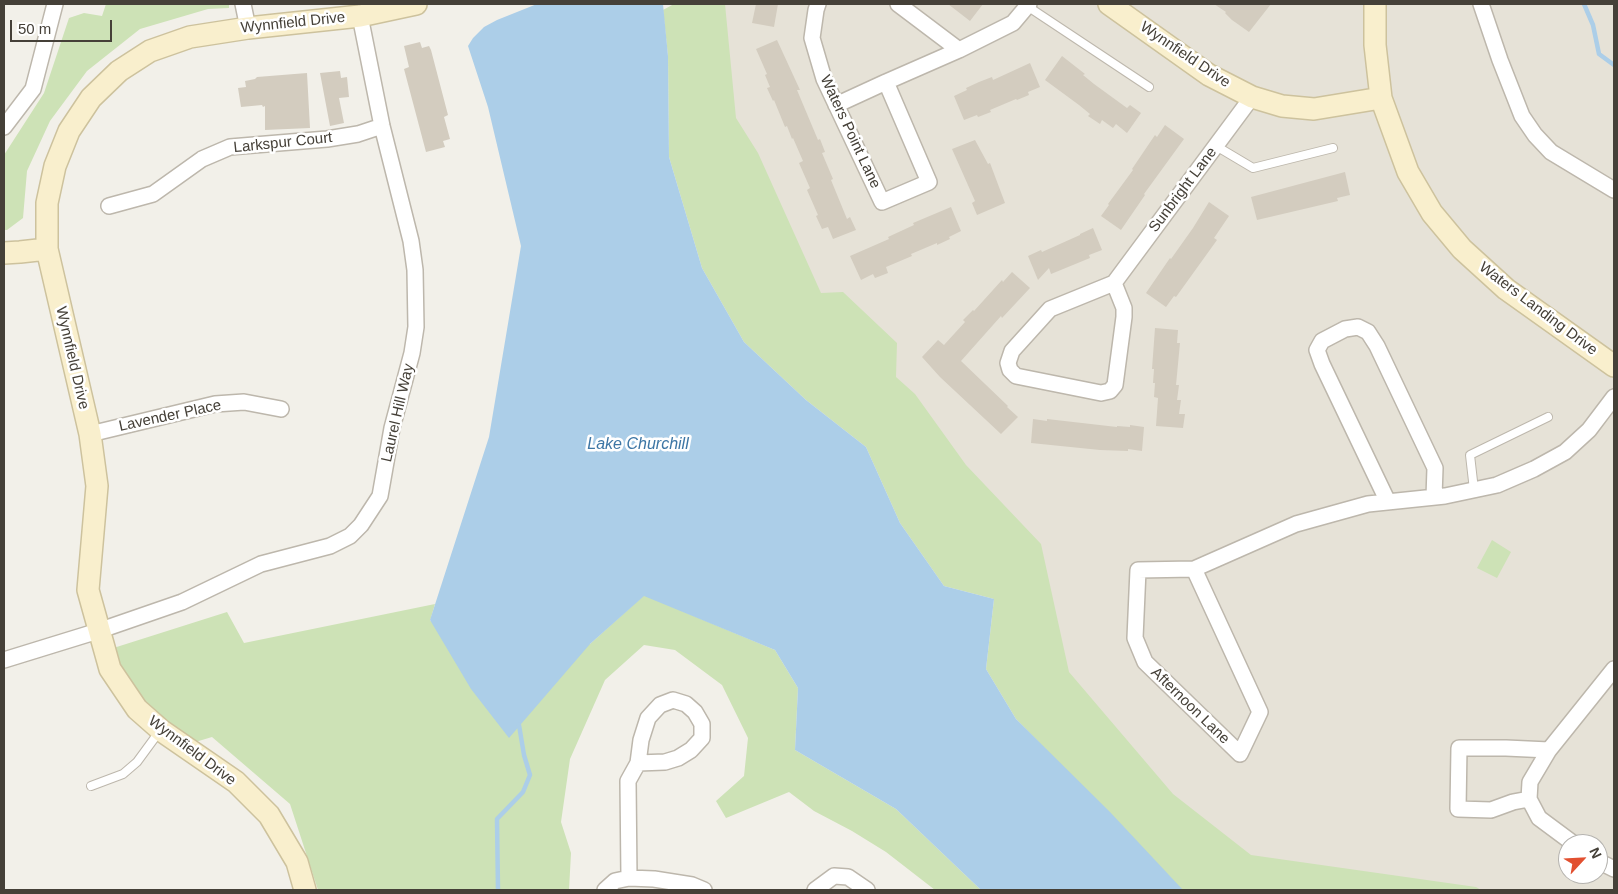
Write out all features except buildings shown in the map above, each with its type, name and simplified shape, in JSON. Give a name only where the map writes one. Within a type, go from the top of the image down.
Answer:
[{"type":"street","points":[[4,127],[33,90],[56,4]]},
{"type":"street","points":[[243,4],[248,28]]},
{"type":"street","name":"Wynnfield Drive","points":[[305,890],[296,862],[269,815],[236,782],[160,730],[137,709],[110,669],[88,590],[97,486],[90,434],[47,249],[47,203],[55,166],[69,131],[92,98],[120,71],[150,51],[190,37],[248,28],[360,16],[416,4]]},
{"type":"street","name":"Waters Point Lane","points":[[818,4],[812,38],[824,79],[882,202],[929,182],[886,82]]},
{"type":"street","points":[[898,4],[959,50]]},
{"type":"street","name":"Wynnfield Drive","points":[[1110,4],[1209,75],[1252,97],[1282,106],[1314,109],[1382,98]]},
{"type":"street","name":"Waters Landing Drive","points":[[1375,4],[1375,44],[1382,98],[1408,172],[1432,212],[1462,250],[1506,289],[1614,366]]},
{"type":"street","points":[[1481,4],[1522,116],[1535,135],[1551,152],[1614,190]]},
{"type":"street","points":[[836,105],[959,50],[1013,23],[1028,5]]},
{"type":"street","name":"Laurel Hill Way","points":[[4,660],[98,631],[182,602],[261,564],[330,546],[350,536],[362,524],[380,496],[392,428],[412,353],[416,327],[415,270],[411,241],[382,126],[360,16]]},
{"type":"street","name":"Sunbright Lane","points":[[1114,283],[1252,97]]},
{"type":"street","name":"Larkspur Court","points":[[109,206],[153,194],[202,159],[230,147],[327,139],[358,134],[382,126]]},
{"type":"street","points":[[4,253],[47,249]]},
{"type":"street","points":[[1114,283],[1124,308],[1124,317],[1115,385],[1110,391],[1101,393],[1016,376],[1010,370],[1008,363],[1012,351],[1050,309],[1114,283]]},
{"type":"street","points":[[1388,502],[1317,350],[1322,341],[1345,329],[1358,326],[1368,332],[1377,346],[1435,468],[1434,497]]},
{"type":"street","name":"Afternoon Lane","points":[[1194,569],[1260,712],[1240,754],[1145,662],[1135,638],[1138,570],[1194,569],[1296,524],[1368,504],[1434,497],[1497,485],[1534,469],[1565,452],[1590,430],[1614,397]]},
{"type":"street","name":"Lavender Place","points":[[90,434],[215,404],[244,402],[281,409]]},
{"type":"street","points":[[1561,834],[1539,818],[1529,799],[1530,782],[1549,750],[1614,669]]},
{"type":"street","points":[[629,878],[628,781],[638,763],[641,740],[648,718],[660,705],[673,700],[686,704],[696,712],[702,724],[702,738],[691,750],[678,758],[665,762],[638,763]]},
{"type":"street","points":[[1529,799],[1513,802],[1491,810],[1458,809],[1459,748],[1549,750]]},
{"type":"street","points":[[816,890],[834,876],[848,877],[868,890]]},
{"type":"street","points":[[605,890],[615,881],[629,878],[654,879],[692,885],[704,890]]},
{"type":"lane","points":[[1028,5],[1149,87]]},
{"type":"lane","points":[[1216,146],[1253,168],[1333,148]]},
{"type":"lane","points":[[1474,490],[1470,455],[1548,417]]},
{"type":"lane","points":[[91,786],[122,774],[137,762],[160,730]]},
{"type":"shaded area","points":[[701,4],[1614,4],[1614,890],[1238,890],[1021,642],[733,200]]},
{"type":"green space","points":[[106,4],[229,4],[229,8],[208,9],[140,29],[87,71],[50,121],[27,171],[23,218],[7,230],[4,230],[4,155],[44,93],[69,18],[84,13],[102,16]]},
{"type":"green space","points":[[674,4],[725,4],[736,118],[758,153],[821,293],[843,292],[897,343],[896,377],[915,394],[966,465],[1041,544],[1069,672],[1173,794],[1251,855],[1476,887],[1481,890],[1182,890],[1016,719],[986,669],[994,599],[944,586],[900,523],[866,447],[806,400],[744,342],[702,268],[669,157],[668,56],[663,10]]},
{"type":"green space","points":[[1492,540],[1511,552],[1497,578],[1477,568]]},
{"type":"green space","points":[[644,595],[775,650],[798,688],[795,750],[896,809],[981,890],[935,890],[886,852],[814,811],[789,792],[726,818],[716,801],[744,776],[748,738],[722,685],[675,650],[644,645],[605,680],[570,759],[561,822],[571,853],[569,890],[318,890],[290,804],[212,737],[182,746],[137,709],[104,651],[227,612],[244,643],[435,604],[430,621],[590,644]]},
{"type":"water","name":"Lake Churchill","points":[[537,4],[663,4],[668,56],[669,157],[702,268],[744,342],[806,400],[866,447],[900,523],[944,586],[994,599],[986,669],[1016,719],[1110,812],[1183,890],[981,890],[896,809],[795,750],[798,688],[775,650],[644,596],[590,644],[509,738],[471,689],[430,620],[489,437],[521,246],[488,107],[468,46],[484,27]]},
{"type":"waterway","points":[[1584,4],[1593,25],[1599,54],[1614,65]]},
{"type":"waterway","points":[[498,890],[497,819],[523,792],[530,775],[524,755],[519,725]]}]
